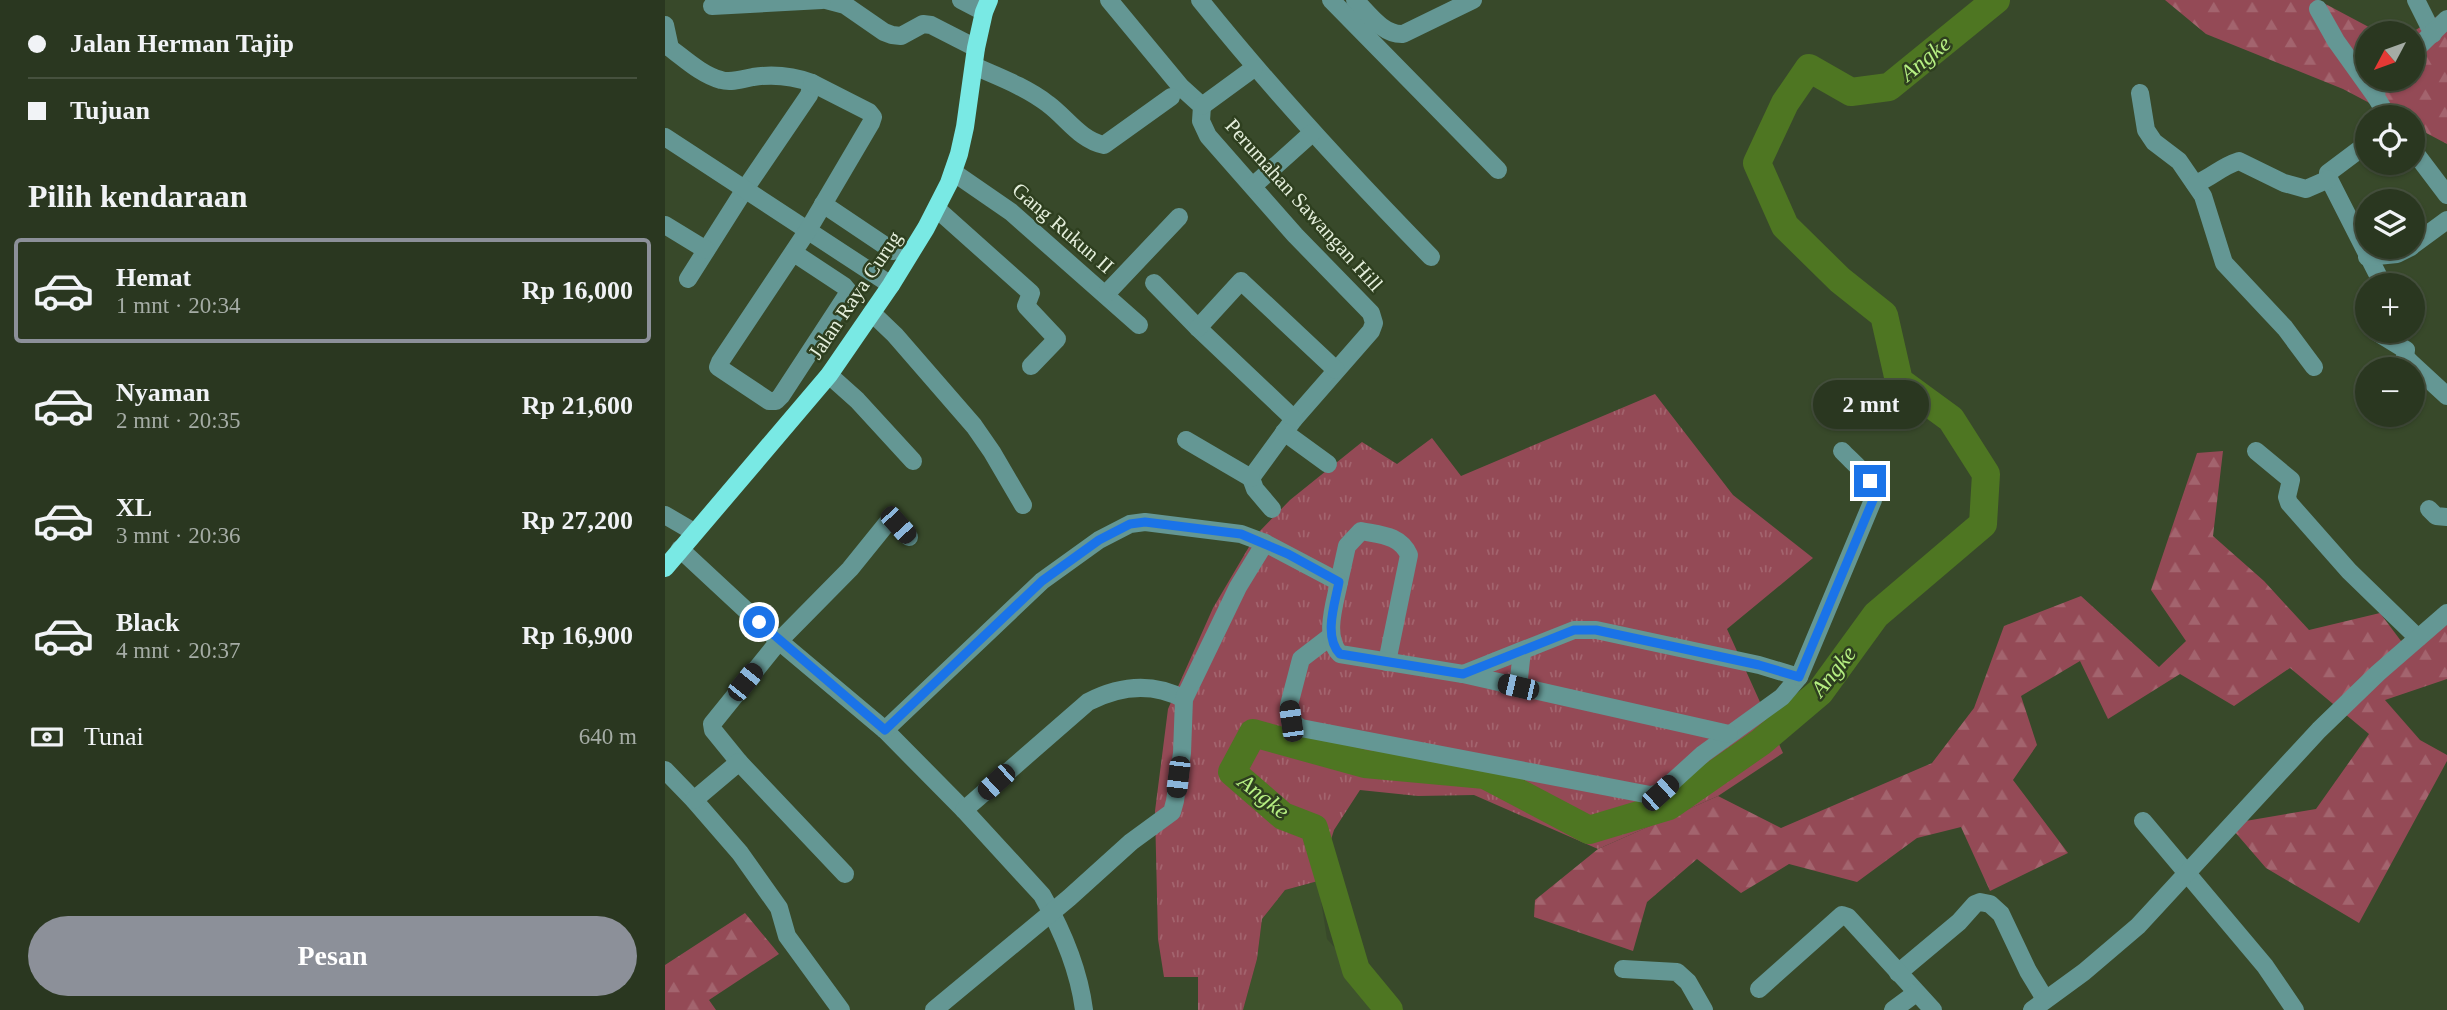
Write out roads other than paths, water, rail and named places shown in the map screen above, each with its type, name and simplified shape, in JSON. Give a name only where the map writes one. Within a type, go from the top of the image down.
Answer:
[{"type":"main road","name":"Jalan Raya Curug","points":[[665,568],[829,375],[891,285],[937,209],[953,172],[965,127],[977,48],[987,6]]},
{"type":"street","points":[[712,6],[824,0],[845,5],[892,35],[901,36],[923,24],[931,25],[977,48]]},
{"type":"street","points":[[961,0],[987,6]]},
{"type":"street","name":"Perumahan Sawangan Hill","points":[[1109,0],[1181,87],[1202,106],[1201,121],[1208,136],[1295,235],[1371,313],[1374,323],[1371,331],[1289,426],[1251,478]]},
{"type":"street","points":[[1199,0],[1254,68],[1312,133],[1430,257]]},
{"type":"street","points":[[1331,0],[1498,170]]},
{"type":"street","points":[[1355,0],[1382,27],[1393,34],[1403,34],[1473,0]]},
{"type":"street","points":[[2416,0],[2433,34]]},
{"type":"street","points":[[2318,9],[2336,41],[2381,105]]},
{"type":"street","points":[[2425,41],[2447,19]]},
{"type":"street","points":[[665,25],[667,47],[720,80],[786,76],[812,83],[869,112],[873,117],[808,230],[723,355],[718,367],[769,401],[776,401],[781,396],[849,292],[793,253]]},
{"type":"street","points":[[974,66],[1018,86],[1046,103],[1085,138],[1104,145],[1171,97]]},
{"type":"street","points":[[1202,106],[1254,68]]},
{"type":"street","points":[[688,279],[809,95],[812,83]]},
{"type":"street","points":[[2376,97],[2377,91]]},
{"type":"street","points":[[2140,93],[2149,137],[2179,161],[2203,196],[2224,263],[2285,328],[2314,367]]},
{"type":"street","points":[[1253,186],[1312,133]]},
{"type":"street","points":[[665,137],[891,285]]},
{"type":"street","points":[[2355,153],[2328,173],[2355,232]]},
{"type":"street","points":[[2195,184],[2207,180],[2223,166],[2239,160],[2284,183],[2307,189],[2329,179]]},
{"type":"street","points":[[2425,166],[2447,195]]},
{"type":"street","name":"Gang Rukun II","points":[[953,172],[1011,212],[1139,325]]},
{"type":"street","points":[[823,204],[893,251]]},
{"type":"street","points":[[937,209],[1031,293],[1026,306],[1057,339],[1031,366]]},
{"type":"street","points":[[1106,294],[1179,216]]},
{"type":"street","points":[[2425,236],[2447,220]]},
{"type":"street","points":[[665,225],[706,250]]},
{"type":"street","points":[[1198,328],[1241,281],[1336,370]]},
{"type":"street","points":[[1154,283],[1328,464]]},
{"type":"street","points":[[872,313],[895,335],[974,426],[1023,505]]},
{"type":"street","points":[[2395,343],[2406,350],[2405,356],[2410,362],[2447,396]]},
{"type":"street","points":[[829,375],[857,400],[913,461]]},
{"type":"street","points":[[1187,440],[1251,478],[1255,489],[1272,509]]},
{"type":"street","points":[[1331,636],[1301,659],[1289,705],[1291,721],[1301,728],[1650,795],[1660,793],[1729,734],[1782,697],[1799,677],[1875,491],[1870,481],[1842,451]]},
{"type":"street","points":[[2256,451],[2291,480],[2287,497],[2289,503],[2325,545],[2418,638]]},
{"type":"street","points":[[2430,509],[2436,516],[2447,517]]},
{"type":"street","points":[[665,515],[694,533]]},
{"type":"street","points":[[845,874],[739,762],[713,730],[712,724],[779,641],[850,569],[888,522],[898,525],[909,537]]},
{"type":"street","points":[[885,730],[1042,581],[1099,540],[1130,524],[1145,522],[1241,534],[1265,543],[1339,582]]},
{"type":"street","points":[[1387,662],[1409,555],[1404,545],[1396,538],[1361,531],[1347,546],[1339,582],[1331,636],[1340,654],[1387,662],[1463,674],[1729,734]]},
{"type":"street","points":[[934,1010],[1131,842],[1172,812],[1182,753],[1184,699],[1238,587],[1265,543]]},
{"type":"street","points":[[680,550],[779,641],[885,730],[1042,895],[1073,964],[1084,1010]]},
{"type":"street","points":[[1898,972],[1959,922],[1975,904],[1985,902],[2001,914],[2028,971],[2038,1005],[2084,972],[2138,926],[2319,730],[2447,613]]},
{"type":"street","points":[[1463,674],[1574,630],[1596,630],[1759,665],[1799,677]]},
{"type":"street","points":[[1518,687],[1522,651]]},
{"type":"street","points":[[964,810],[1078,711],[1104,694],[1157,687],[1184,699]]},
{"type":"street","points":[[694,800],[739,762]]},
{"type":"street","points":[[665,770],[740,853],[779,908],[787,936],[841,1010]]},
{"type":"street","points":[[2143,821],[2265,966],[2295,1010]]},
{"type":"street","points":[[1759,989],[1842,915],[1848,917],[1933,1010]]},
{"type":"street","points":[[1622,969],[1677,972],[1688,982],[1704,1010]]},
{"type":"street","points":[[1893,1010],[1916,993]]},
{"type":"waterway","name":"Angke","points":[[1389,1010],[1356,970],[1314,828],[1283,816],[1232,772],[1253,733],[1365,764],[1485,775],[1589,830],[1669,806],[1761,742],[1820,692],[1876,615],[1983,524],[1986,474],[1951,419],[1899,381],[1884,315],[1840,280],[1785,226],[1757,163],[1785,103],[1809,68],[1851,92],[1889,87],[1996,0]]}]
